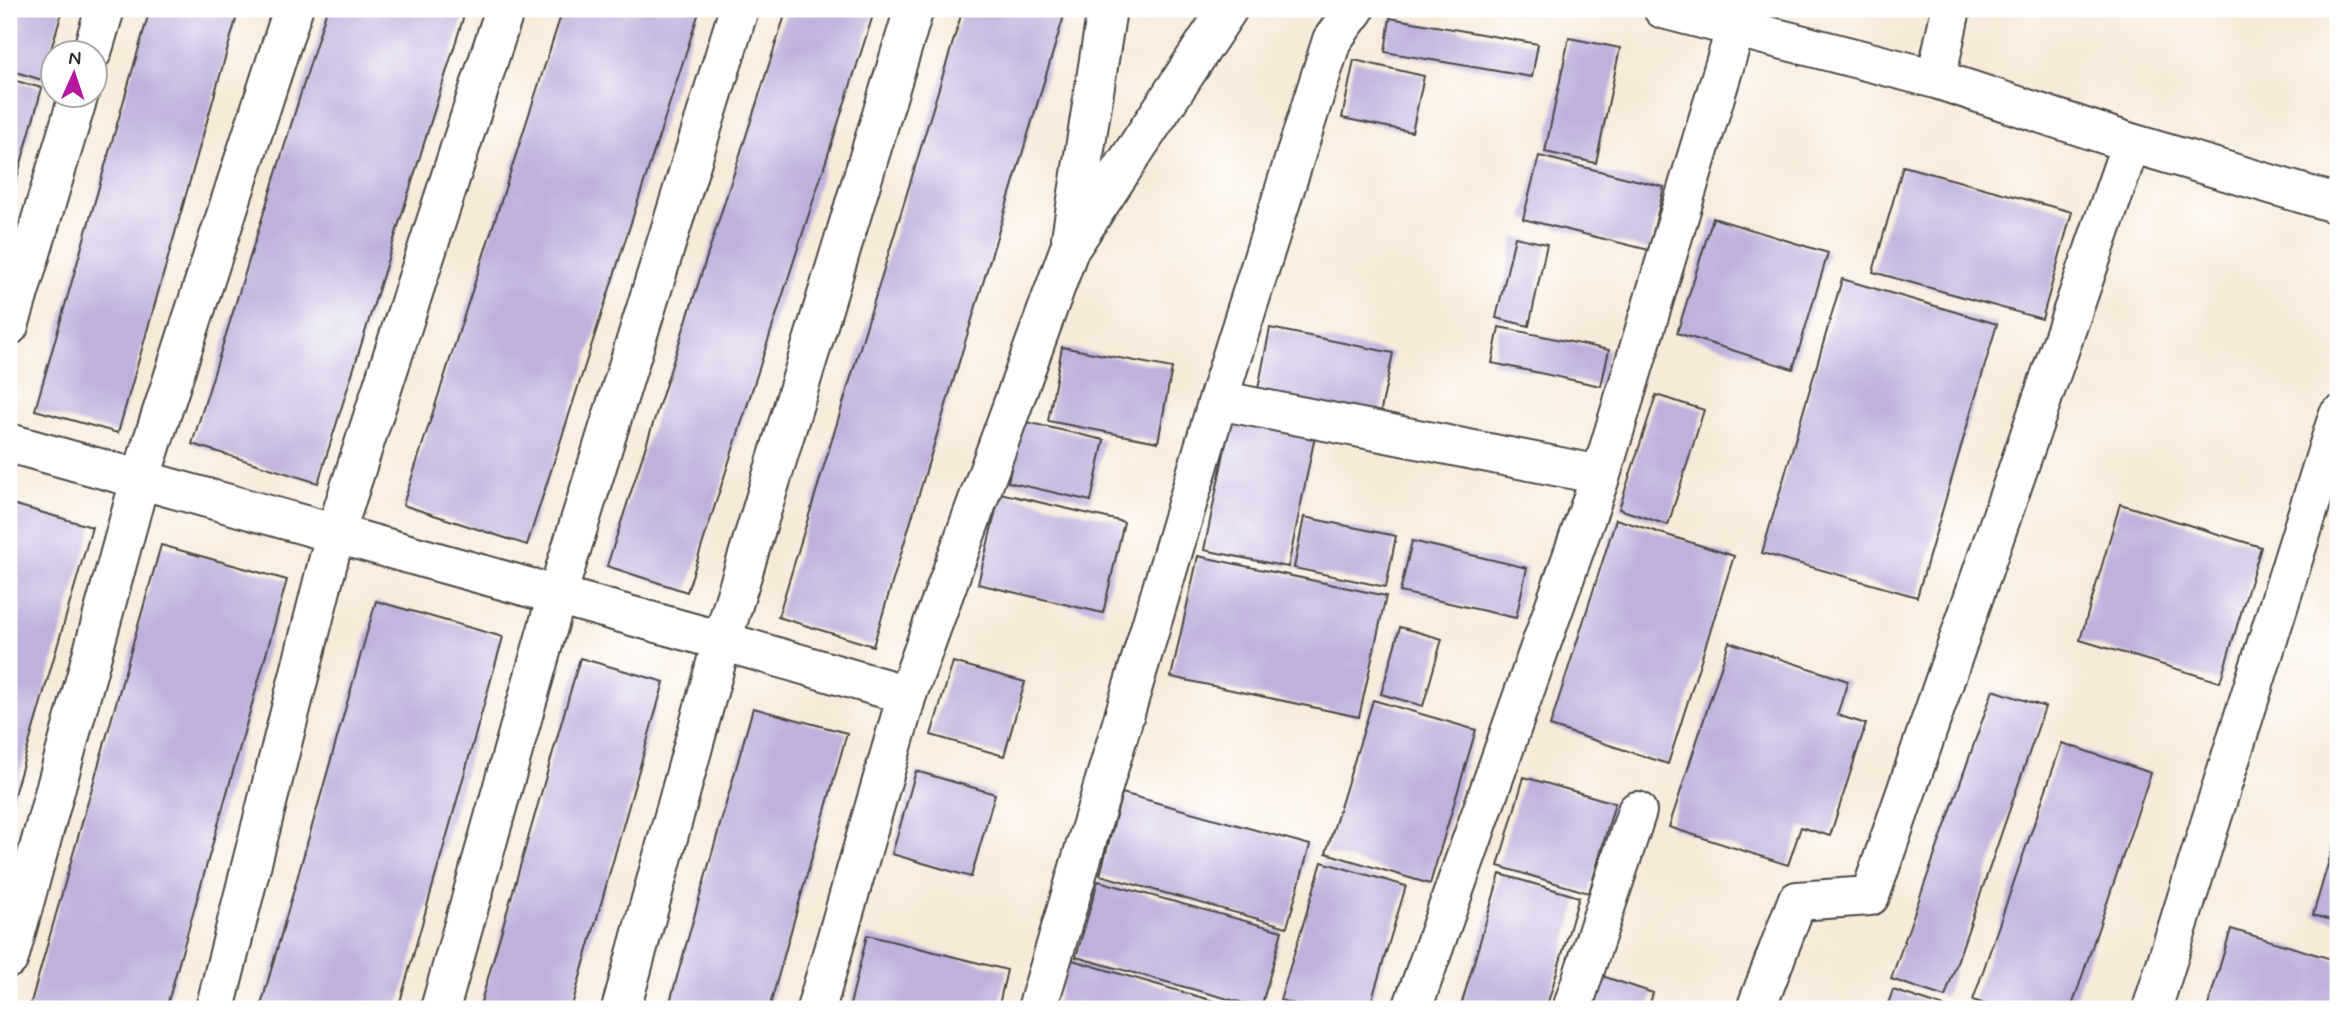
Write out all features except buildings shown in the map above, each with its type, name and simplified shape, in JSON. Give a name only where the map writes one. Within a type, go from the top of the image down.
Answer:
[{"type":"street","points":[[96,38],[105,9]]},
{"type":"street","points":[[9,958],[140,480],[293,9]]},
{"type":"street","points":[[215,1009],[335,534],[505,9]]},
{"type":"street","points":[[440,1009],[556,595],[739,9]]},
{"type":"street","points":[[621,1009],[722,641],[914,9]]},
{"type":"street","points":[[816,1009],[907,695],[1069,250],[1107,9]]},
{"type":"street","points":[[1069,250],[1228,9]]},
{"type":"street","points":[[1037,1009],[1218,400],[1332,40],[1355,9]]},
{"type":"street","points":[[1663,9],[1936,79],[2131,143],[2338,204]]},
{"type":"street","points":[[1936,79],[1951,9]]},
{"type":"street","points":[[1412,1009],[1601,475],[1736,27]]},
{"type":"street","points":[[9,326],[75,108]]},
{"type":"street","points":[[1756,1009],[1797,901],[1870,896],[2131,143]]},
{"type":"street","points":[[1218,400],[1601,475]]},
{"type":"street","points":[[2152,1009],[2338,416]]},
{"type":"street","points":[[9,443],[907,695]]},
{"type":"street","points":[[1572,1009],[1637,811]]}]
